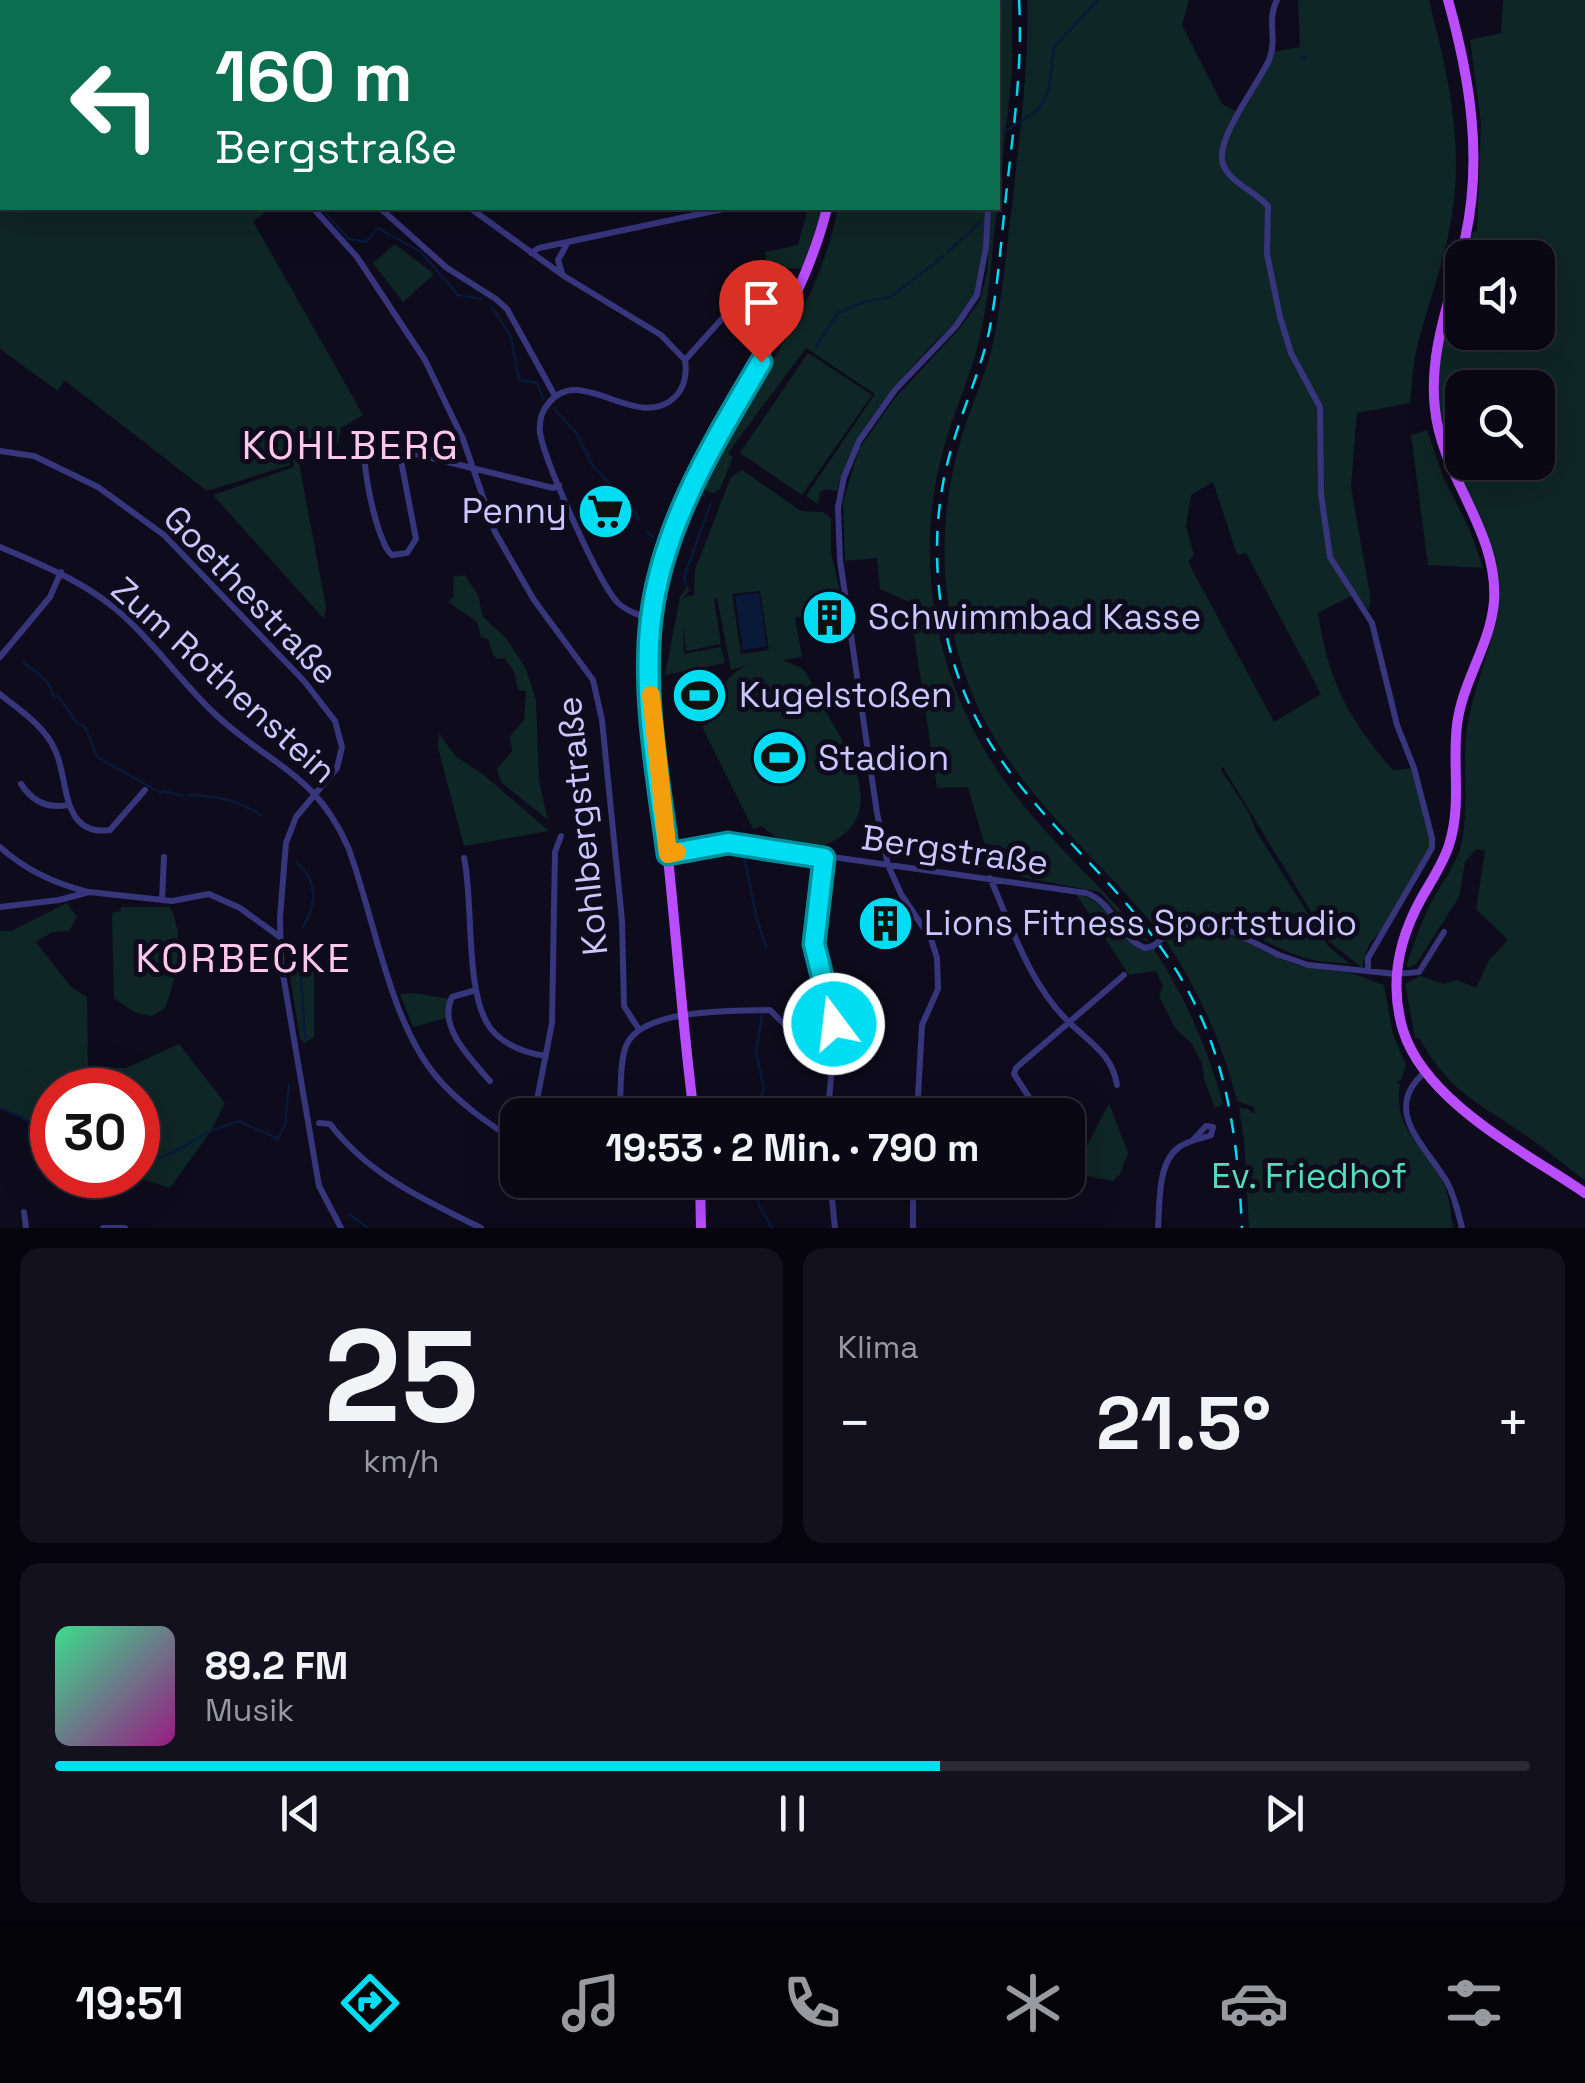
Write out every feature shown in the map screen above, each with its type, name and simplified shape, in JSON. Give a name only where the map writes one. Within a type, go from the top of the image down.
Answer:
[{"type":"main road","points":[[1448,0],[1468,84],[1473,170],[1467,226],[1436,355],[1433,396],[1443,450],[1486,541],[1494,602],[1489,633],[1459,713],[1456,808],[1449,845],[1407,928],[1396,974],[1401,1024],[1424,1073],[1474,1117],[1585,1192]]},
{"type":"main road","points":[[692,1098],[653,728],[651,619],[680,512],[711,447],[800,290],[825,210]]},
{"type":"main road","points":[[700,1198],[701,1228]]},
{"type":"street","points":[[1277,0],[1270,19],[1273,48],[1230,130],[1221,154],[1222,163],[1268,206],[1267,254],[1280,317],[1291,353],[1320,407],[1321,494],[1330,557],[1372,623],[1397,725],[1414,768],[1432,838],[1432,848],[1368,958],[1368,971],[1419,972],[1444,932]]},
{"type":"street","name":"Kohlbergstraße","points":[[315,210],[357,256],[426,360],[514,568],[596,688],[622,920],[624,1006],[638,1028]]},
{"type":"street","points":[[382,210],[447,268],[508,309],[555,396]]},
{"type":"street","points":[[473,210],[564,276],[661,334],[685,360]]},
{"type":"street","points":[[531,253],[719,210]]},
{"type":"street","points":[[917,1098],[922,1025],[938,989],[937,958],[888,866],[858,688],[840,560],[838,514],[852,458],[884,404],[956,326],[978,295],[985,261],[988,210]]},
{"type":"street","points":[[564,276],[558,260],[568,243]]},
{"type":"street","points":[[651,619],[625,608],[610,592],[559,486],[540,426],[542,413],[555,396],[568,391],[586,391],[635,408],[657,407],[673,399],[685,380],[685,360],[730,311],[794,280]]},
{"type":"street","points":[[399,450],[416,539],[413,548],[399,556],[386,552],[382,546],[361,448],[366,436],[374,436],[399,450],[553,488],[559,486]]},
{"type":"street","name":"Goethestraße","points":[[0,450],[34,456],[98,487],[164,535],[304,681],[341,735],[338,768],[296,817],[286,843],[280,937],[311,1149],[319,1186],[341,1228]]},
{"type":"street","name":"Zum Rothenstein","points":[[0,547],[61,572],[127,620],[214,713],[316,793],[338,824],[348,847],[400,1010],[416,1046],[433,1073],[456,1097],[500,1130]]},
{"type":"street","points":[[0,657],[50,597],[61,572]]},
{"type":"street","points":[[0,694],[28,717],[55,748],[68,805],[88,827],[100,832],[110,830],[145,790]]},
{"type":"street","points":[[21,784],[27,794],[46,804],[68,805]]},
{"type":"street","points":[[537,1098],[552,1023],[555,852],[561,836]]},
{"type":"street","name":"Bergstraße","points":[[668,854],[728,843],[1093,894],[1106,904],[1136,944],[1145,948],[1186,925],[1200,922],[1248,938],[1293,961],[1321,968],[1368,971]]},
{"type":"street","points":[[0,847],[50,880],[89,892],[162,900],[182,900],[198,894],[224,899],[280,937]]},
{"type":"street","points":[[162,900],[164,857]]},
{"type":"street","points":[[464,858],[476,990],[491,1029],[511,1046],[546,1056]]},
{"type":"street","points":[[824,858],[814,944],[834,1024],[830,1098]]},
{"type":"street","points":[[989,877],[1034,976],[1068,1021],[1110,1063],[1117,1085]]},
{"type":"street","points":[[0,906],[59,900],[89,892]]},
{"type":"street","points":[[1029,1098],[1014,1074],[1124,974]]},
{"type":"street","points":[[476,990],[452,998],[448,1015],[468,1057],[490,1081]]},
{"type":"street","points":[[620,1098],[624,1050],[638,1028],[682,1016],[770,1010],[794,1030],[835,1042]]},
{"type":"street","points":[[1424,1073],[1408,1089],[1405,1108],[1413,1132],[1452,1193],[1462,1228]]},
{"type":"street","points":[[318,1123],[330,1124],[350,1150],[392,1183],[481,1228]]},
{"type":"street","points":[[1158,1228],[1166,1164],[1178,1147],[1192,1141]]},
{"type":"street","points":[[832,1198],[835,1228]]},
{"type":"street","points":[[913,1198],[913,1228]]},
{"type":"street","points":[[24,1212],[26,1228]]},
{"type":"street","points":[[103,1228],[125,1228]]},
{"type":"green space","points":[[1000,0],[1012,0],[1012,73],[1000,184]]},
{"type":"green space","points":[[1027,0],[1189,0],[1182,25],[1222,104],[1237,112],[1271,52],[1300,47],[1298,0],[1429,0],[1454,128],[1456,181],[1450,226],[1415,357],[1410,403],[1357,413],[1351,487],[1370,595],[1369,610],[1355,594],[1318,613],[1334,679],[1352,716],[1393,770],[1414,768],[1432,848],[1391,920],[1369,944],[1362,968],[1329,941],[1223,767],[1221,770],[1248,811],[1256,831],[1328,946],[1350,964],[1303,957],[1213,919],[1197,918],[1161,934],[1025,782],[987,725],[971,692],[959,657],[946,585],[947,511],[961,439],[994,339],[1025,74]],"holes":[[[1213,482],[1237,555],[1246,553],[1321,694],[1274,722],[1188,562],[1194,555],[1186,526],[1191,495]]]},
{"type":"green space","points":[[1503,0],[1585,0],[1585,1180],[1467,1095],[1442,1072],[1419,1038],[1415,1038],[1405,984],[1420,976],[1444,984],[1457,980],[1476,988],[1489,960],[1508,940],[1476,909],[1485,851],[1476,849],[1465,862],[1459,897],[1416,964],[1406,966],[1428,909],[1460,849],[1465,815],[1467,729],[1498,596],[1491,549],[1460,480],[1555,480],[1555,370],[1445,370],[1445,443],[1443,437],[1438,380],[1445,328],[1445,350],[1555,350],[1555,240],[1467,240],[1477,230],[1481,123],[1470,40],[1501,33]]},
{"type":"green space","points":[[0,210],[270,210],[253,221],[363,415],[341,428],[338,444],[289,453],[290,465],[207,491],[64,380],[58,391],[0,349]]},
{"type":"green space","points":[[807,210],[821,210],[803,269],[766,268],[765,252],[798,245]]},
{"type":"green space","points":[[837,210],[985,210],[982,261],[972,299],[875,412],[853,449],[837,491],[820,492],[818,504],[806,496],[875,394],[806,348],[728,453],[733,457],[720,489],[714,493],[702,490],[706,497],[700,496],[692,511],[696,493],[719,445],[784,342],[826,252]]},
{"type":"green space","points":[[991,210],[997,210],[983,320],[934,492],[931,576],[945,658],[976,735],[998,771],[1033,816],[1149,942],[1128,928],[1099,892],[1000,873],[1002,847],[984,843],[968,787],[937,788],[909,602],[880,589],[877,558],[845,561],[843,502],[859,449],[894,399],[960,328],[980,300],[987,273]]},
{"type":"green space","points":[[395,244],[434,274],[403,302],[373,263]]},
{"type":"green space","points":[[808,353],[872,395],[802,495],[740,453]]},
{"type":"green space","points":[[1427,430],[1483,568],[1428,565],[1411,435]]},
{"type":"green space","points":[[298,458],[326,607],[324,619],[213,495],[294,467],[293,460]]},
{"type":"green space","points":[[742,470],[801,511],[823,512],[831,518],[831,552],[845,614],[831,616],[829,611],[795,618],[802,657],[783,660],[804,670],[809,677],[852,760],[858,780],[861,800],[857,818],[846,833],[825,845],[807,848],[775,837],[761,826],[753,829],[702,727],[713,720],[724,684],[737,671],[755,663],[731,670],[717,598],[714,599],[721,644],[686,651],[683,623],[684,654],[721,647],[725,663],[665,675],[680,597],[688,585],[689,591],[683,598],[694,595],[695,570],[731,477]],"holes":[[[760,591],[769,650],[741,654],[732,594]]]},
{"type":"green space","points":[[465,575],[478,595],[483,617],[506,638],[526,669],[536,700],[539,781],[548,820],[501,782],[497,769],[512,751],[510,736],[524,720],[526,691],[518,690],[514,671],[504,658],[493,655],[477,622],[448,602],[454,597],[453,577]]},
{"type":"green space","points":[[439,733],[455,756],[484,775],[549,831],[464,846],[438,748]]},
{"type":"green space","points":[[1076,894],[1105,909],[1140,950],[1154,949],[1194,1024],[1223,1104],[1215,1108],[1202,1063],[1191,1043],[1175,1028],[1159,996],[1163,986],[1156,971],[1129,975]]},
{"type":"green space","points":[[67,903],[77,917],[69,931],[52,932],[36,942],[71,987],[87,997],[88,1067],[126,1068],[30,1068],[30,1122],[0,1109],[0,931],[11,931]]},
{"type":"green space","points":[[121,907],[170,907],[175,919],[179,945],[173,983],[165,1008],[152,1016],[134,1012],[114,998],[112,913],[121,911]]},
{"type":"green space","name":"Ev. Friedhof","points":[[1191,927],[1218,931],[1294,964],[1353,974],[1384,985],[1393,1035],[1406,1064],[1402,1079],[1397,1082],[1401,1113],[1445,1185],[1453,1228],[1249,1228],[1239,1108],[1254,1114],[1255,1108],[1237,1101],[1208,1018],[1165,940]]},
{"type":"green space","points":[[304,955],[314,962],[314,1037],[304,1043],[290,976]]},
{"type":"green space","points":[[400,994],[450,999],[447,1018],[413,1027]]},
{"type":"green space","points":[[179,1044],[225,1103],[211,1131],[170,1188],[160,1185],[160,1068],[126,1068]]},
{"type":"green space","points":[[1109,1103],[1128,1153],[1113,1181],[1085,1176],[1088,1144]]},
{"type":"water","points":[[759,593],[767,646],[743,650],[735,596]]},
{"type":"waterway","points":[[1000,135],[1039,109],[1049,89],[1054,47],[1098,0]]},
{"type":"waterway","points":[[1300,57],[1306,58]]},
{"type":"waterway","points":[[323,210],[349,239],[366,242],[378,228],[421,252],[458,295],[481,299]]},
{"type":"waterway","points":[[948,252],[979,223]]},
{"type":"waterway","points":[[817,345],[838,313],[866,301],[890,297],[944,256]]},
{"type":"waterway","points":[[492,307],[511,337],[519,380],[537,383],[543,398]]},
{"type":"waterway","points":[[554,408],[577,434],[593,466],[632,506],[639,520]]},
{"type":"waterway","points":[[686,585],[684,577],[710,505]]},
{"type":"waterway","points":[[647,531],[653,537]]},
{"type":"waterway","name":"KORBECKE","points":[[23,662],[46,681],[53,696],[59,697],[77,723],[85,727],[97,757],[161,793],[183,796]]},
{"type":"waterway","name":"KORBECKE","points":[[188,795],[226,800],[261,815]]},
{"type":"waterway","points":[[744,856],[766,947]]},
{"type":"waterway","name":"KORBECKE","points":[[297,863],[309,877],[313,894],[303,927]]},
{"type":"waterway","name":"KORBECKE","points":[[300,961],[305,1038]]},
{"type":"waterway","points":[[761,1098],[764,1089],[756,1052],[762,1015]]},
{"type":"waterway","points":[[160,1156],[239,1121],[278,1139],[285,1125],[289,1085]]},
{"type":"waterway","points":[[0,1108],[30,1121]]},
{"type":"waterway","points":[[758,1198],[772,1228]]},
{"type":"waterway","name":"KORBECKE","points":[[349,1214],[368,1228]]},
{"type":"railway","points":[[1019,0],[1017,98],[992,315],[942,490],[937,566],[943,617],[964,692],[985,735],[1038,807],[1132,910],[1162,949],[1200,1015],[1231,1117],[1242,1228]]},
{"type":"slow traffic","points":[[651,695],[668,854],[677,852]]},
{"type":"place","name":"Penny","points":[[606,511]]},
{"type":"place","name":"Schwimmbad Kasse","points":[[829,617]]},
{"type":"place","name":"Kugelstoßen","points":[[700,695]]},
{"type":"place","name":"Stadion","points":[[779,758]]},
{"type":"place","name":"Lions Fitness Sportstudio","points":[[885,923]]},
{"type":"district","name":"KOHLBERG","points":[[351,445]]},
{"type":"district","name":"KORBECKE","points":[[244,958]]},
{"type":"route","points":[[761,362],[711,447],[680,512],[659,580],[651,619],[650,677],[659,788],[668,854],[728,843],[824,858],[814,944],[834,1024]]}]
